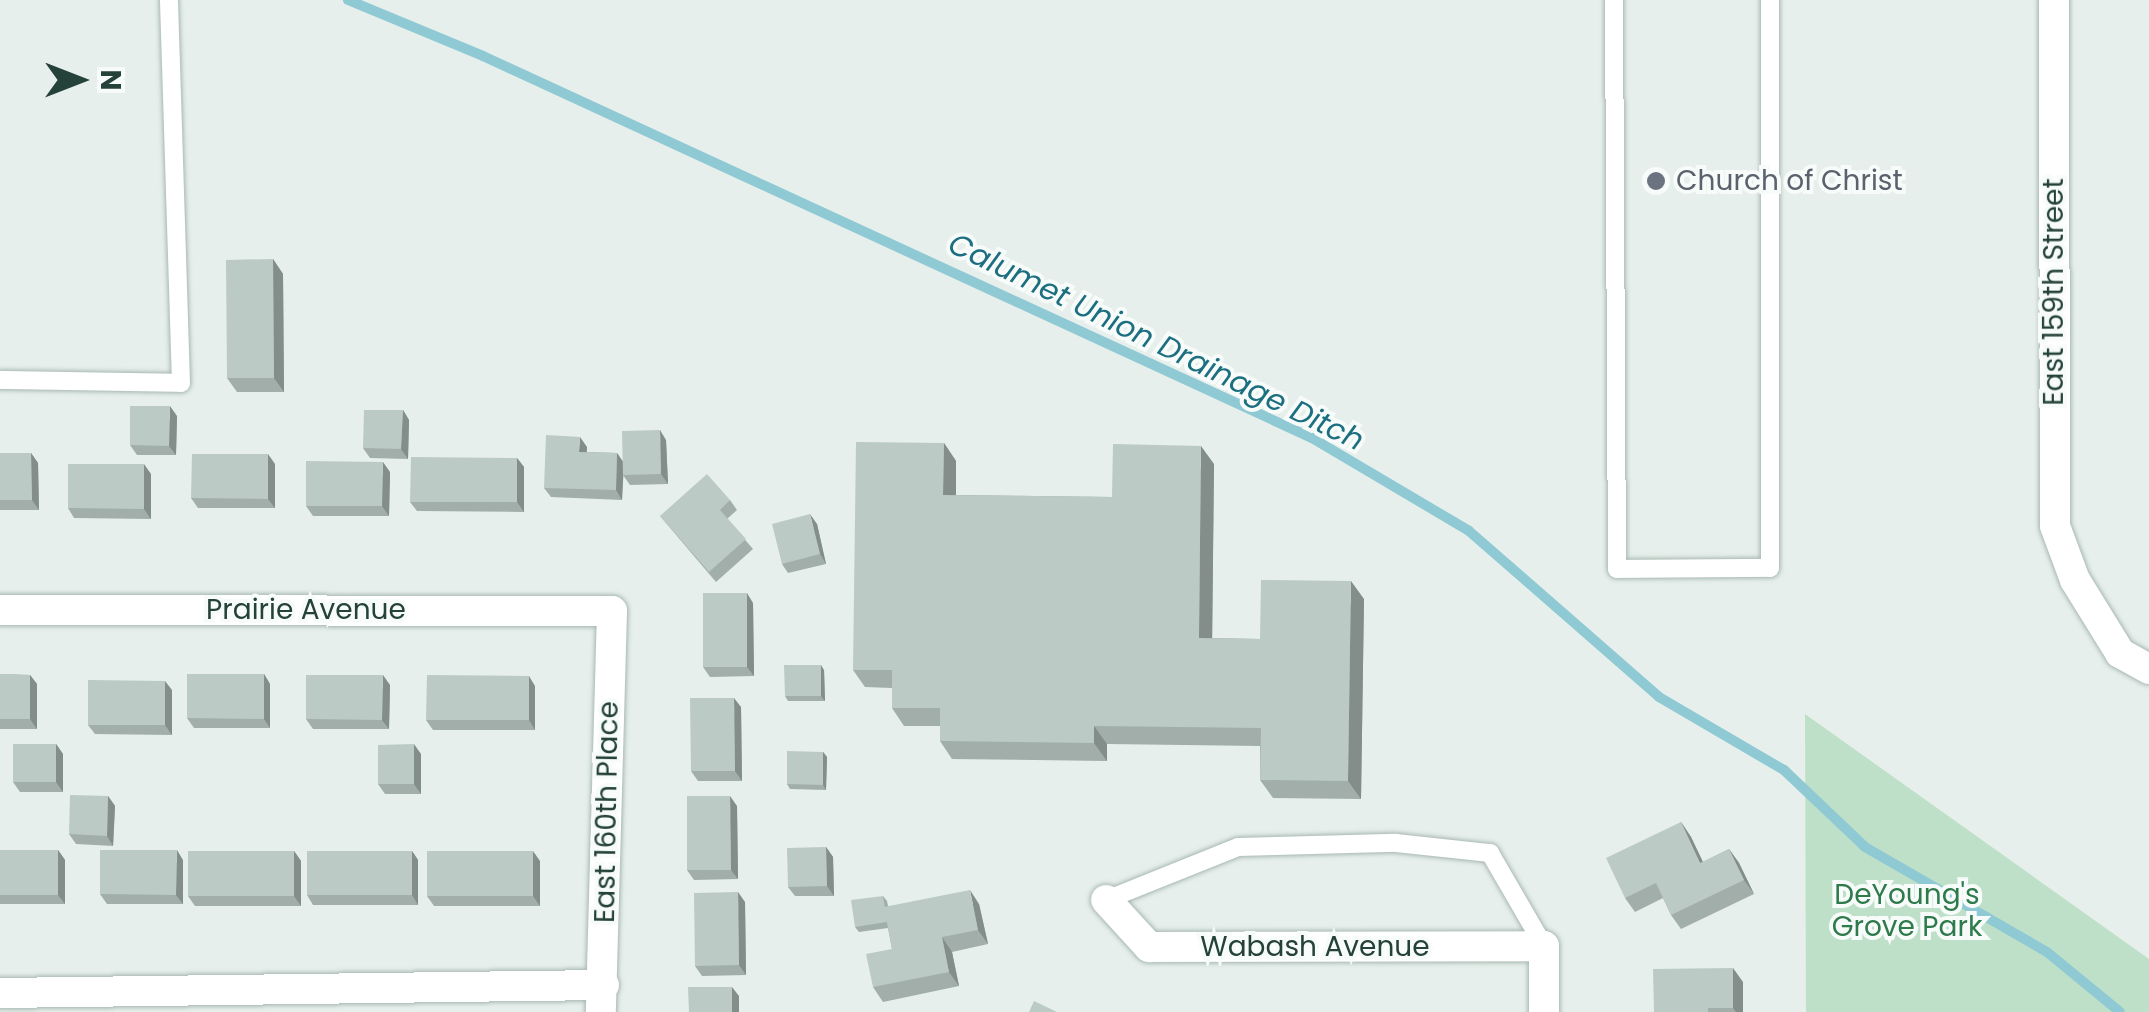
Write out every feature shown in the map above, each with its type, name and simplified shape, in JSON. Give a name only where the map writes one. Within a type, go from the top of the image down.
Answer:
[{"type":"street","name":"East 159th Street","points":[[2054,0],[2055,526],[2076,580],[2120,653],[2149,670]]},
{"type":"street","name":"Prairie Avenue","points":[[0,610],[612,611]]},
{"type":"street","name":"East 160th Place","points":[[602,999],[612,611]]},
{"type":"street","name":"Wabash Avenue","points":[[1106,900],[1150,947],[1544,946]]},
{"type":"street","points":[[1544,946],[1544,1012]]},
{"type":"street","points":[[0,993],[602,999]]},
{"type":"lane","points":[[0,380],[181,383],[169,0]]},
{"type":"lane","points":[[1614,0],[1617,569],[1675,569],[1770,568],[1770,0]]},
{"type":"lane","points":[[1106,900],[1238,847],[1414,845],[1490,853],[1544,946]]},
{"type":"green space","name":"DeYoung's Grove Park","points":[[1805,714],[2149,959],[2149,1012],[1806,1012]]},
{"type":"building","points":[[273,259],[274,378],[227,378],[226,260]]},
{"type":"building","points":[[130,406],[170,406],[169,446],[130,445]]},
{"type":"building","points":[[364,410],[403,410],[401,449],[363,448]]},
{"type":"building","points":[[660,430],[661,474],[623,475],[622,431]]},
{"type":"building","points":[[546,435],[580,437],[579,452],[617,453],[616,490],[544,488]]},
{"type":"building","points":[[856,442],[944,443],[943,495],[1112,497],[1113,444],[1201,446],[1199,638],[1260,639],[1261,580],[1351,581],[1348,781],[1260,780],[1261,728],[1094,726],[1094,743],[940,741],[940,708],[892,708],[892,670],[853,670]]},
{"type":"building","points":[[0,453],[31,453],[32,500],[0,500]]},
{"type":"building","points":[[192,454],[268,454],[268,499],[191,498]]},
{"type":"building","points":[[411,457],[517,458],[517,502],[410,502]]},
{"type":"building","points":[[306,461],[383,462],[382,506],[306,506]]},
{"type":"building","points":[[68,464],[144,464],[144,509],[68,508]]},
{"type":"building","points":[[707,474],[730,500],[720,510],[746,539],[709,572],[660,516]]},
{"type":"building","points":[[810,514],[820,554],[782,564],[772,524]]},
{"type":"building","points":[[703,593],[747,593],[747,667],[703,667]]},
{"type":"building","points":[[784,665],[821,665],[821,696],[785,696]]},
{"type":"building","points":[[0,674],[30,675],[30,719],[0,719]]},
{"type":"building","points":[[187,674],[264,674],[264,719],[187,718]]},
{"type":"building","points":[[306,675],[383,675],[382,720],[306,719]]},
{"type":"building","points":[[427,675],[529,676],[529,720],[426,720]]},
{"type":"building","points":[[88,680],[165,681],[165,725],[88,725]]},
{"type":"building","points":[[690,698],[734,698],[735,771],[691,771]]},
{"type":"building","points":[[13,744],[56,744],[56,782],[13,782]]},
{"type":"building","points":[[414,744],[414,784],[378,784],[378,745]]},
{"type":"building","points":[[787,751],[823,752],[823,785],[787,784]]},
{"type":"building","points":[[70,795],[108,796],[107,836],[69,834]]},
{"type":"building","points":[[687,796],[730,796],[731,870],[687,870]]},
{"type":"building","points":[[1681,822],[1700,863],[1729,849],[1744,880],[1671,915],[1656,883],[1625,898],[1606,858]]},
{"type":"building","points":[[826,847],[827,886],[788,887],[787,848]]},
{"type":"building","points":[[0,850],[58,850],[58,895],[0,895]]},
{"type":"building","points":[[100,850],[177,850],[176,895],[100,894]]},
{"type":"building","points":[[188,851],[294,851],[294,896],[188,896]]},
{"type":"building","points":[[307,851],[412,851],[412,895],[307,895]]},
{"type":"building","points":[[427,851],[533,851],[533,896],[427,896]]},
{"type":"building","points":[[970,890],[978,930],[942,937],[949,972],[873,987],[866,954],[892,949],[884,907]]},
{"type":"building","points":[[738,892],[739,965],[695,966],[694,893]]},
{"type":"building","points":[[883,896],[887,922],[855,927],[851,900]]},
{"type":"building","points":[[1733,968],[1733,1008],[1654,1012],[1653,969]]},
{"type":"building","points":[[688,987],[732,987],[732,1012],[689,1012]]},
{"type":"building","points":[[1034,1001],[1057,1012],[1029,1012]]},
{"type":"waterway","name":"Calumet Union Drainage Ditch","points":[[348,0],[483,56],[1312,438],[1469,531],[1659,697],[1784,770],[1865,847],[2047,952],[2120,1012]]},
{"type":"place","name":"Church of Christ","points":[[1656,181]]}]
